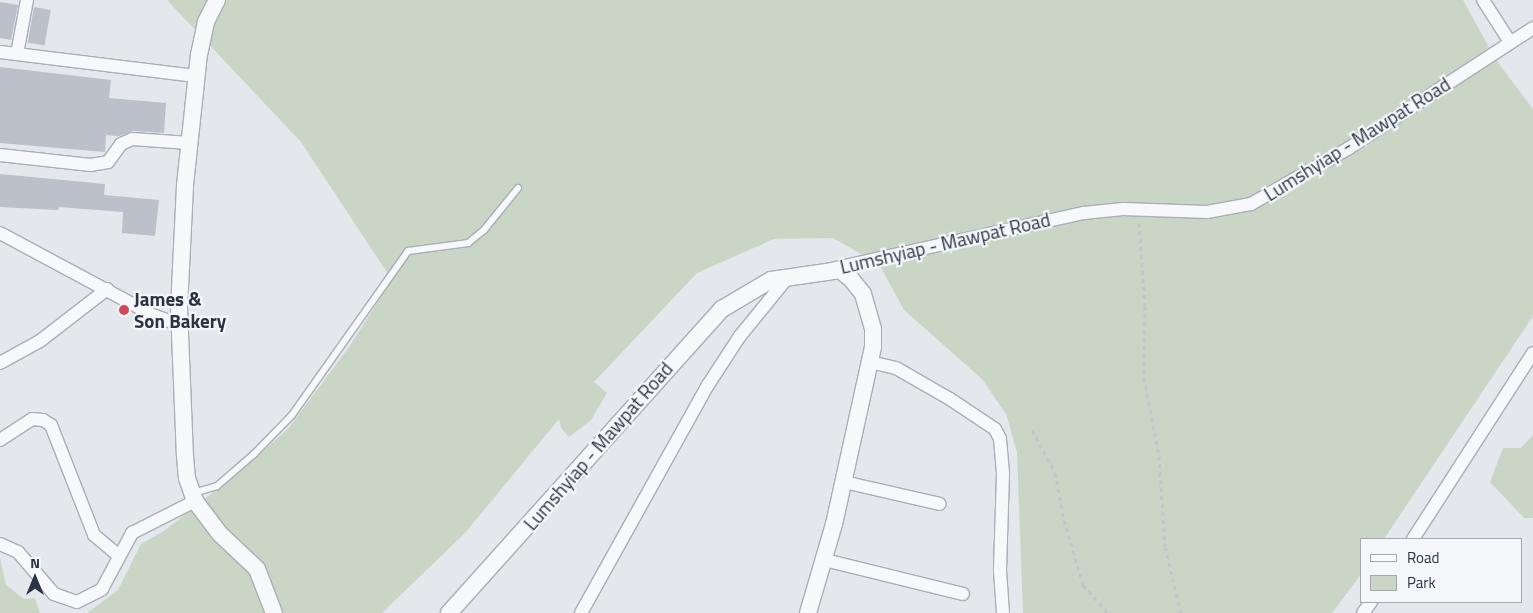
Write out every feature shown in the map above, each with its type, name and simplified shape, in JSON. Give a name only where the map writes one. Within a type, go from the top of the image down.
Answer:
[{"type":"street","points":[[17,54],[27,0]]},
{"type":"street","points":[[218,0],[206,22],[196,76],[189,144],[180,325],[182,428],[193,497],[220,534],[257,568],[274,613]]},
{"type":"street","points":[[1483,0],[1510,42]]},
{"type":"street","name":"Lumshyiap - Mawpat Road","points":[[449,613],[705,324],[758,285],[789,276],[824,270],[1063,216],[1139,209],[1224,211],[1268,197],[1365,138],[1533,28]]},
{"type":"street","points":[[0,52],[196,76]]},
{"type":"street","points":[[0,155],[90,166],[108,162],[121,144],[132,139],[189,144]]},
{"type":"street","points":[[0,233],[180,325]]},
{"type":"street","points":[[808,613],[825,560],[844,482],[870,362],[873,329],[863,294],[852,279],[840,270],[824,270]]},
{"type":"street","points":[[581,613],[708,385],[740,336],[789,276]]},
{"type":"street","points":[[0,363],[40,341],[107,289]]},
{"type":"street","points":[[1413,538],[1533,353]]},
{"type":"street","points":[[870,362],[896,368],[950,398],[995,429],[1000,439],[1003,474],[1000,571],[1003,613]]},
{"type":"street","points":[[0,440],[32,419],[43,420],[51,426],[94,535],[119,556]]},
{"type":"street","points":[[844,482],[940,504]]},
{"type":"street","points":[[0,544],[18,552],[54,594],[77,602],[102,589],[132,533],[193,497]]},
{"type":"street","points":[[825,560],[963,594]]},
{"type":"lane","points":[[193,497],[217,486],[254,454],[292,415],[408,251],[468,243],[484,230],[518,188]]},
{"type":"path","points":[[1139,209],[1145,306],[1144,378],[1159,456],[1165,547],[1181,613]]},
{"type":"path","points":[[1032,430],[1055,473],[1064,520],[1084,585],[1108,613]]},
{"type":"green space","points":[[167,0],[1463,0],[1496,60],[1533,109],[1533,316],[1385,538],[1360,538],[1360,576],[1332,613],[1023,613],[1017,452],[1006,414],[982,379],[904,310],[879,264],[833,238],[774,239],[697,273],[594,382],[607,393],[591,420],[569,437],[561,428],[559,419],[465,533],[382,613],[87,613],[118,590],[141,544],[164,531],[240,471],[288,429],[349,347],[392,280],[301,142]]},
{"type":"green space","points":[[1533,435],[1533,518],[1524,518],[1490,482],[1503,448],[1521,448]]},
{"type":"green space","points":[[0,558],[6,585],[24,599],[35,598],[40,613],[0,613]]},
{"type":"building","points":[[0,2],[18,5],[11,40],[0,38]]},
{"type":"building","points":[[34,7],[51,10],[44,45],[28,42]]},
{"type":"building","points":[[0,67],[111,80],[109,98],[166,103],[164,133],[133,131],[119,136],[106,135],[105,152],[0,143]]},
{"type":"building","points":[[0,174],[105,184],[104,195],[159,200],[155,236],[122,233],[123,212],[59,207],[58,210],[0,207]]},
{"type":"place","name":"James & Son Bakery","points":[[124,310]]}]
